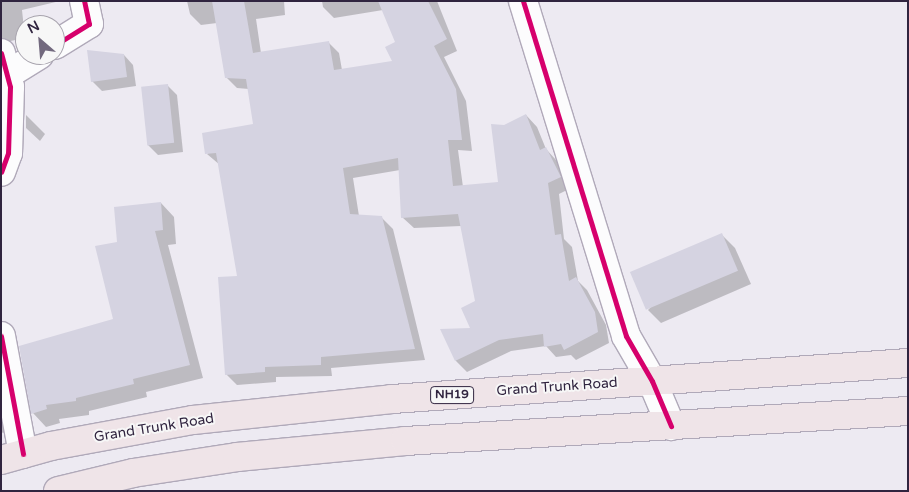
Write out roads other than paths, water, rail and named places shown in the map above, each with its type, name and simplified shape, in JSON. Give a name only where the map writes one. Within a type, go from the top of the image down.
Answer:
[{"type":"highway","name":"Grand Trunk Road","points":[[12,457],[193,420],[392,399],[908,363]]},
{"type":"highway","points":[[58,491],[133,473],[237,457],[405,441],[908,411]]},
{"type":"street","points":[[65,39],[89,24],[84,1]]},
{"type":"street","points":[[523,1],[626,336],[652,381],[671,426]]},
{"type":"street","points":[[1,172],[8,153],[10,87],[4,64]]},
{"type":"street","points":[[1,336],[12,457]]}]
